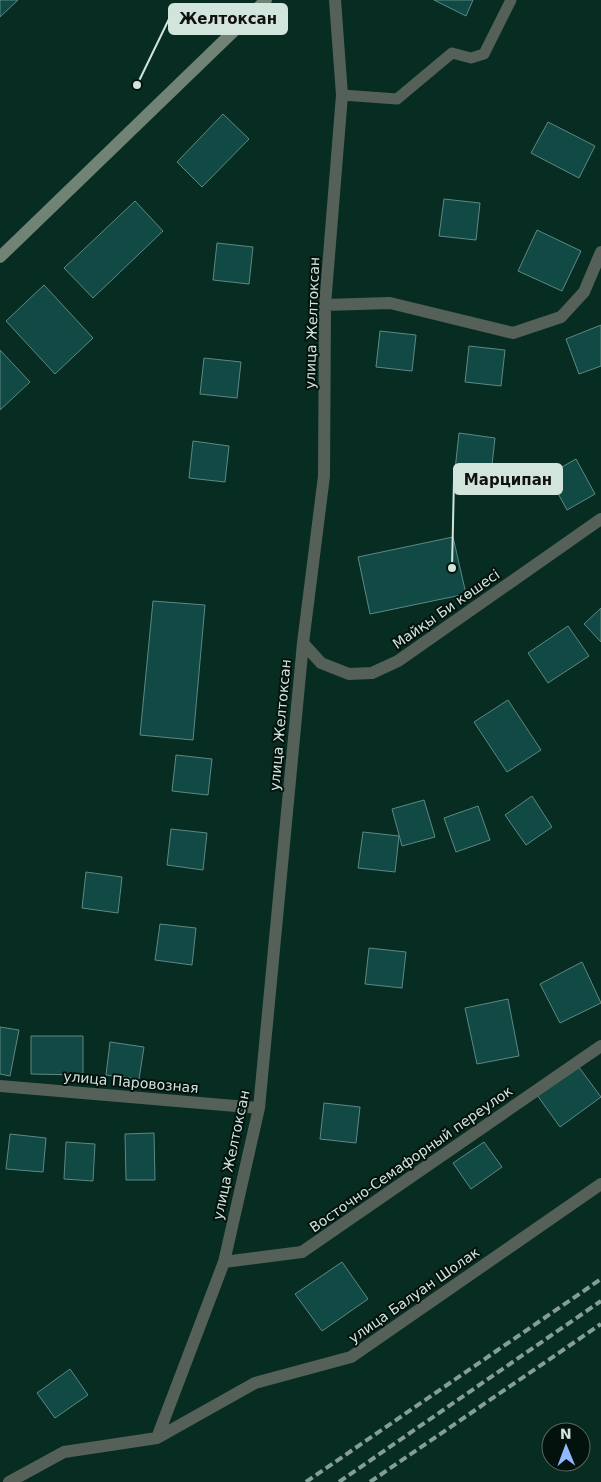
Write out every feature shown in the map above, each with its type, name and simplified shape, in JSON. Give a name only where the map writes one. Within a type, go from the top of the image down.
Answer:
[{"type":"main road","points":[[0,257],[266,0]]},
{"type":"street","name":"улица Желтоксан","points":[[157,1438],[224,1262],[259,1108],[303,642],[324,476],[325,304],[342,95],[335,0]]},
{"type":"street","points":[[325,304],[390,303],[513,333],[561,317],[584,292],[601,252]]},
{"type":"street","name":"Майқы Би көшесі","points":[[303,642],[321,664],[349,674],[372,673],[398,661],[601,519]]},
{"type":"street","name":"Восточно-Семафорный переулок","points":[[224,1262],[302,1252],[601,1046]]},
{"type":"street","name":"улица Паровозная","points":[[0,1086],[259,1108]]},
{"type":"street","name":"улица Балуан Шолак","points":[[9,1482],[64,1452],[157,1438],[255,1383],[351,1357],[601,1184]]},
{"type":"lane","points":[[342,95],[397,99],[452,53],[471,58],[484,54],[511,0]]},
{"type":"building","points":[[0,0],[18,0],[0,17]]},
{"type":"building","points":[[434,0],[473,0],[466,16]]},
{"type":"building","points":[[223,114],[249,139],[202,187],[177,162]]},
{"type":"building","points":[[548,122],[595,146],[579,178],[531,153]]},
{"type":"building","points":[[444,199],[480,203],[476,240],[439,236]]},
{"type":"building","points":[[135,201],[163,231],[93,298],[64,268]]},
{"type":"building","points":[[537,230],[581,251],[562,291],[518,271]]},
{"type":"building","points":[[217,243],[253,247],[249,284],[213,280]]},
{"type":"building","points":[[44,285],[93,338],[55,374],[6,321]]},
{"type":"building","points":[[601,325],[601,366],[579,374],[566,339]]},
{"type":"building","points":[[380,331],[416,335],[412,371],[376,367]]},
{"type":"building","points":[[469,346],[505,350],[501,386],[465,382]]},
{"type":"building","points":[[0,350],[30,382],[0,410]]},
{"type":"building","points":[[204,358],[241,362],[237,398],[200,394]]},
{"type":"building","points":[[459,433],[495,438],[491,474],[455,470]]},
{"type":"building","points":[[193,441],[229,446],[225,482],[189,478]]},
{"type":"building","points":[[576,459],[595,494],[567,510],[548,475]]},
{"type":"building","points":[[453,537],[466,594],[370,614],[358,557]]},
{"type":"building","points":[[153,601],[205,605],[193,740],[140,735]]},
{"type":"building","points":[[601,608],[601,642],[584,624]]},
{"type":"building","points":[[568,626],[589,656],[548,683],[528,653]]},
{"type":"building","points":[[508,700],[541,750],[507,772],[474,722]]},
{"type":"building","points":[[176,755],[212,759],[208,795],[172,791]]},
{"type":"building","points":[[532,796],[552,827],[526,845],[505,815]]},
{"type":"building","points":[[424,800],[435,837],[402,846],[392,809]]},
{"type":"building","points":[[478,806],[490,840],[456,852],[444,818]]},
{"type":"building","points":[[171,829],[207,833],[203,870],[167,865]]},
{"type":"building","points":[[363,832],[399,836],[395,872],[358,868]]},
{"type":"building","points":[[86,872],[122,877],[118,913],[82,908]]},
{"type":"building","points":[[160,924],[196,928],[192,965],[155,960]]},
{"type":"building","points":[[369,948],[406,952],[402,988],[365,984]]},
{"type":"building","points":[[582,962],[601,1003],[560,1023],[540,984]]},
{"type":"building","points":[[508,999],[519,1056],[477,1064],[465,1008]]},
{"type":"building","points":[[0,1027],[19,1030],[10,1076],[0,1074]]},
{"type":"building","points":[[31,1036],[83,1036],[83,1075],[31,1074]]},
{"type":"building","points":[[110,1042],[144,1047],[139,1079],[106,1075]]},
{"type":"building","points":[[578,1066],[601,1097],[560,1127],[537,1095]]},
{"type":"building","points":[[324,1103],[360,1107],[356,1143],[320,1139]]},
{"type":"building","points":[[154,1133],[155,1180],[126,1180],[125,1134]]},
{"type":"building","points":[[10,1134],[46,1138],[43,1172],[6,1169]]},
{"type":"building","points":[[66,1142],[95,1144],[93,1181],[64,1179]]},
{"type":"building","points":[[484,1142],[502,1167],[471,1189],[453,1163]]},
{"type":"building","points":[[342,1262],[368,1299],[322,1331],[295,1294]]},
{"type":"building","points":[[70,1369],[88,1395],[55,1418],[37,1393]]},
{"type":"railway","points":[[306,1482],[601,1279]]},
{"type":"railway","points":[[339,1482],[601,1301]]},
{"type":"railway","points":[[370,1482],[601,1324]]},
{"type":"place","name":"Желтоксан","points":[[137,85]]},
{"type":"place","name":"Марципан","points":[[452,568]]}]
